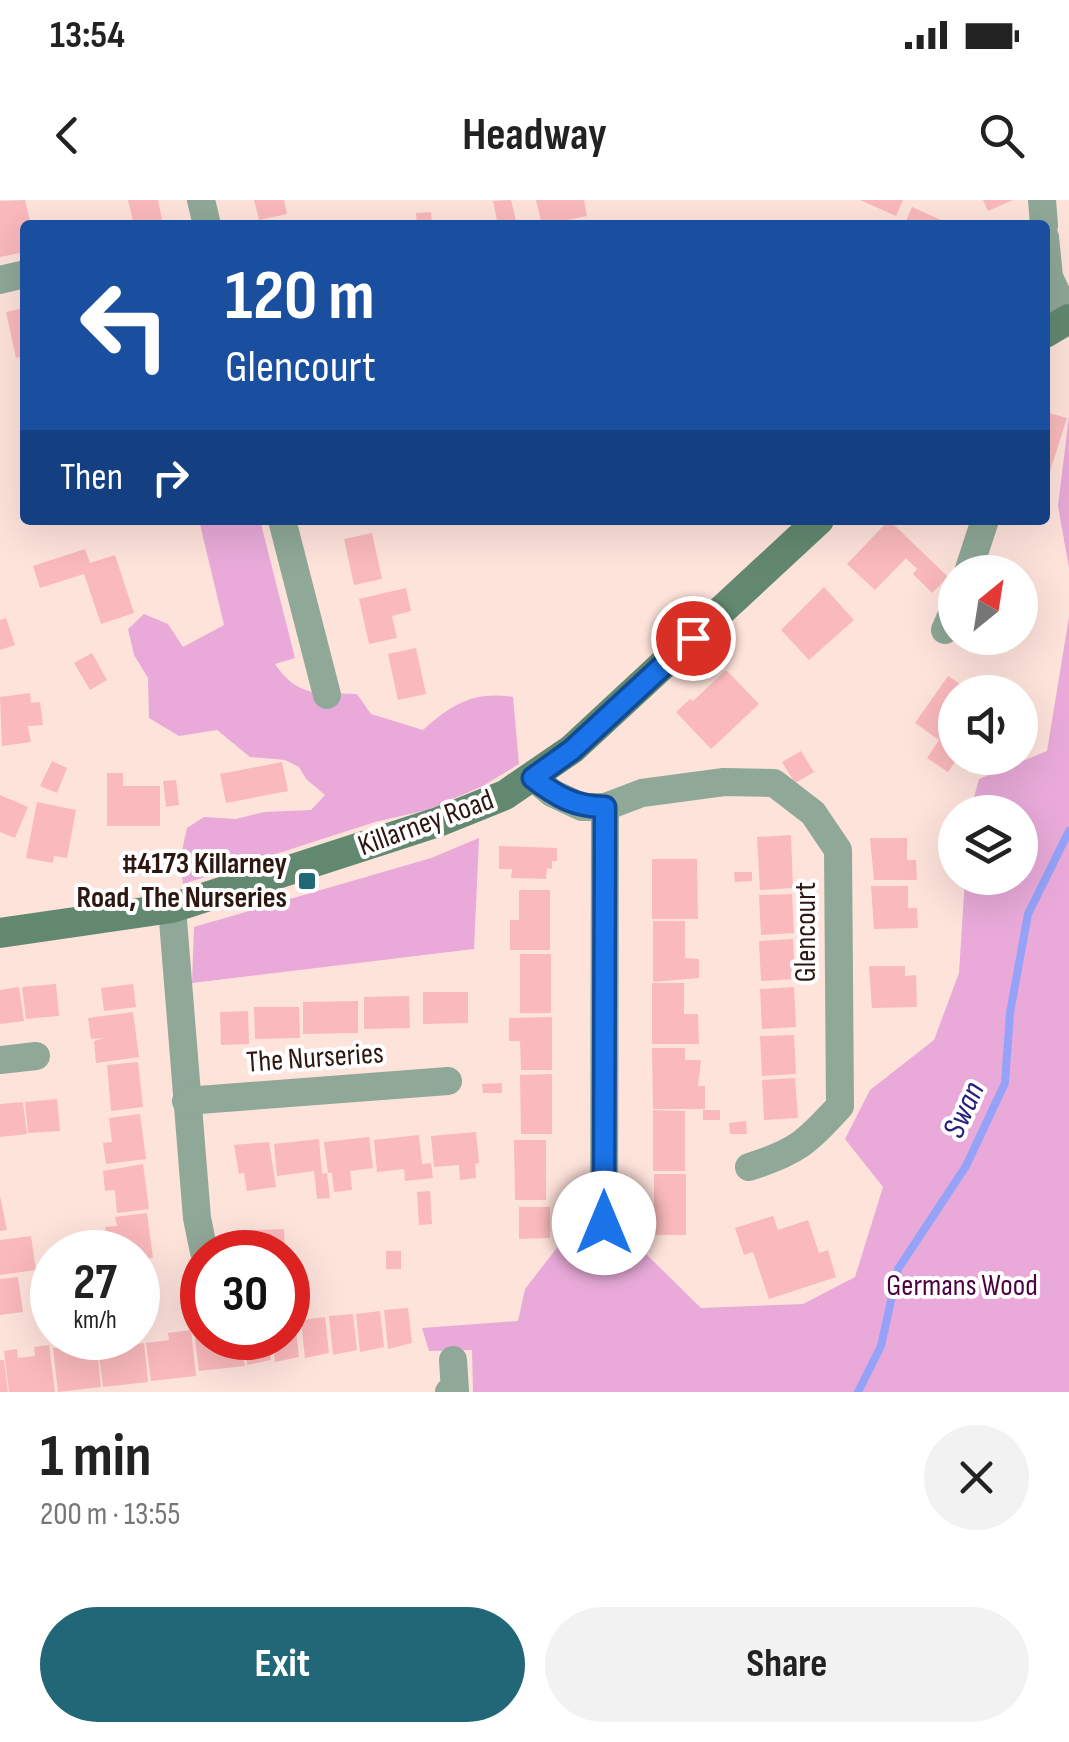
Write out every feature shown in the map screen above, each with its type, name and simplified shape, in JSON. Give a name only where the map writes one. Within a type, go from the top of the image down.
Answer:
[{"type":"main road","name":"Killarney Road","points":[[0,932],[172,908],[456,816],[505,794],[572,750],[815,525]]},
{"type":"street","points":[[1050,279],[1069,319]]},
{"type":"street","points":[[283,525],[327,695]]},
{"type":"street","points":[[974,555],[983,525]]},
{"type":"street","points":[[533,778],[552,793],[582,807],[605,807],[604,1223]]},
{"type":"street","name":"Glencourt","points":[[605,807],[642,793],[724,782],[774,783],[813,813],[838,850],[840,1106],[803,1146],[749,1167]]},
{"type":"street","points":[[172,908],[199,1230]]},
{"type":"street","points":[[0,1060],[36,1056]]},
{"type":"street","name":"The Nurseries","points":[[186,1101],[448,1080]]},
{"type":"street","points":[[449,1392],[455,1391],[453,1360]]},
{"type":"green space","points":[[1069,416],[1069,568],[1058,506]]},
{"type":"green space","points":[[200,525],[261,525],[295,658],[275,664],[292,683],[320,693],[357,694],[371,714],[423,730],[464,702],[487,696],[513,697],[519,764],[483,786],[427,810],[375,822],[183,884],[180,859],[187,828],[204,817],[236,819],[264,812],[311,810],[325,795],[306,779],[299,767],[285,760],[250,757],[217,730],[179,736],[149,718],[148,678],[134,655],[128,629],[144,614],[168,624],[183,647],[224,625]]},
{"type":"green space","name":"Germans Wood","points":[[1069,617],[1069,1392],[473,1392],[472,1350],[429,1351],[422,1328],[518,1321],[525,1289],[570,1231],[647,1255],[701,1308],[803,1304],[855,1277],[883,1187],[845,1139],[870,1090],[934,1040],[959,973],[964,895],[1038,895],[1038,795],[975,795],[979,779],[989,775],[1038,775],[1038,755],[1047,751]]},
{"type":"green space","points":[[479,838],[474,949],[192,983],[194,927],[431,858]]},
{"type":"building","points":[[25,200],[30,220],[20,220],[20,253],[0,257],[0,201]]},
{"type":"building","points":[[128,200],[158,200],[162,220],[133,220]]},
{"type":"building","points":[[254,200],[284,200],[287,214],[259,220]]},
{"type":"building","points":[[511,200],[516,220],[497,220],[493,201]]},
{"type":"building","points":[[536,200],[584,200],[587,216],[541,220]]},
{"type":"building","points":[[860,200],[903,200],[896,216]]},
{"type":"building","points":[[983,200],[1013,200],[988,211]]},
{"type":"building","points":[[912,207],[941,220],[906,220]]},
{"type":"building","points":[[431,212],[432,220],[417,220],[416,213]]},
{"type":"building","points":[[20,309],[20,357],[16,358],[6,312]]},
{"type":"building","points":[[1050,413],[1067,418],[1050,471]]},
{"type":"building","points":[[884,525],[894,525],[938,567],[938,587],[932,593],[913,574],[917,569],[906,558],[875,590],[847,564]]},
{"type":"building","points":[[372,533],[382,579],[354,585],[344,539]]},
{"type":"building","points":[[85,549],[90,563],[115,555],[134,613],[101,624],[84,574],[40,588],[33,566]]},
{"type":"building","points":[[824,587],[854,620],[809,660],[781,630]]},
{"type":"building","points":[[406,588],[411,611],[392,616],[397,638],[369,644],[359,599]]},
{"type":"building","points":[[6,618],[15,645],[0,650],[0,620]]},
{"type":"building","points":[[416,648],[426,694],[398,700],[388,654]]},
{"type":"building","points":[[92,653],[107,680],[90,690],[74,663]]},
{"type":"building","points":[[726,670],[759,704],[711,749],[676,712]]},
{"type":"building","points":[[938,690],[938,739],[915,723]]},
{"type":"building","points":[[30,693],[31,703],[40,702],[43,725],[28,726],[31,742],[2,746],[0,697]]},
{"type":"building","points":[[938,742],[938,765],[927,758]]},
{"type":"building","points":[[801,751],[814,772],[795,783],[782,762]]},
{"type":"building","points":[[52,761],[67,768],[57,793],[40,786]]},
{"type":"building","points":[[282,762],[288,791],[226,803],[220,774]]},
{"type":"building","points":[[107,773],[123,773],[123,786],[160,786],[160,826],[107,826]]},
{"type":"building","points":[[176,780],[179,805],[166,807],[163,781]]},
{"type":"building","points":[[0,795],[28,807],[15,838],[0,832]]},
{"type":"building","points":[[37,802],[76,810],[67,858],[54,856],[53,863],[26,858]]},
{"type":"building","points":[[791,835],[793,888],[760,890],[757,837]]},
{"type":"building","points":[[870,838],[907,838],[907,860],[916,860],[917,880],[874,880]]},
{"type":"building","points":[[499,846],[557,848],[557,861],[552,861],[552,869],[547,868],[546,879],[511,878],[512,869],[499,869]]},
{"type":"building","points":[[652,859],[697,859],[698,919],[652,919]]},
{"type":"building","points":[[734,872],[752,872],[752,881],[735,882]]},
{"type":"building","points":[[871,886],[908,886],[908,908],[917,908],[918,928],[874,929]]},
{"type":"building","points":[[519,890],[550,890],[550,950],[510,950],[510,920],[519,920]]},
{"type":"building","points":[[792,894],[794,933],[761,935],[759,895]]},
{"type":"building","points":[[653,921],[685,921],[685,958],[699,959],[699,978],[653,982]]},
{"type":"building","points":[[793,939],[795,979],[761,981],[759,941]]},
{"type":"building","points":[[520,954],[551,954],[551,1013],[520,1013]]},
{"type":"building","points":[[869,966],[905,966],[905,976],[916,975],[917,1007],[872,1008]]},
{"type":"building","points":[[652,983],[684,983],[684,1014],[698,1014],[699,1044],[652,1044]]},
{"type":"building","points":[[56,984],[59,1016],[26,1019],[22,987]]},
{"type":"building","points":[[133,984],[136,1007],[104,1011],[101,988]]},
{"type":"building","points":[[19,987],[24,1021],[0,1024],[0,990]]},
{"type":"building","points":[[794,987],[796,1027],[762,1029],[760,989]]},
{"type":"building","points":[[423,992],[468,992],[468,1023],[423,1024]]},
{"type":"building","points":[[409,996],[410,1028],[364,1029],[364,997]]},
{"type":"building","points":[[358,1001],[358,1033],[303,1034],[303,1002]]},
{"type":"building","points":[[254,1007],[299,1007],[300,1038],[255,1039]]},
{"type":"building","points":[[248,1011],[249,1044],[221,1045],[220,1012]]},
{"type":"building","points":[[133,1012],[139,1057],[96,1063],[94,1041],[104,1038],[91,1039],[88,1018]]},
{"type":"building","points":[[552,1017],[552,1070],[521,1070],[520,1041],[509,1041],[509,1018]]},
{"type":"building","points":[[794,1035],[796,1074],[762,1076],[760,1036]]},
{"type":"building","points":[[652,1048],[685,1048],[685,1060],[701,1060],[698,1086],[705,1086],[705,1109],[653,1109]]},
{"type":"building","points":[[138,1062],[143,1107],[111,1111],[107,1065]]},
{"type":"building","points":[[552,1074],[552,1134],[521,1134],[520,1075]]},
{"type":"building","points":[[795,1078],[798,1118],[764,1120],[762,1080]]},
{"type":"building","points":[[502,1083],[502,1093],[483,1093],[482,1084]]},
{"type":"building","points":[[57,1099],[60,1131],[28,1133],[25,1102]]},
{"type":"building","points":[[23,1102],[27,1134],[0,1137],[0,1104]]},
{"type":"building","points":[[653,1110],[685,1111],[685,1171],[653,1171]]},
{"type":"building","points":[[703,1110],[720,1110],[720,1120],[703,1120]]},
{"type":"building","points":[[140,1114],[146,1159],[106,1164],[103,1143],[112,1142],[109,1118]]},
{"type":"building","points":[[746,1121],[747,1134],[730,1134],[729,1123]]},
{"type":"building","points":[[476,1132],[476,1178],[460,1180],[459,1165],[434,1167],[431,1136]]},
{"type":"building","points":[[419,1135],[422,1164],[431,1163],[433,1178],[405,1181],[404,1169],[377,1172],[374,1140]]},
{"type":"building","points":[[369,1137],[373,1168],[350,1171],[352,1190],[334,1192],[324,1142]]},
{"type":"building","points":[[319,1139],[322,1174],[327,1173],[330,1198],[317,1199],[314,1171],[277,1176],[274,1144]]},
{"type":"building","points":[[514,1140],[546,1140],[546,1200],[515,1200]]},
{"type":"building","points":[[269,1142],[276,1187],[247,1191],[244,1173],[239,1174],[234,1145]]},
{"type":"building","points":[[143,1164],[149,1209],[117,1213],[115,1190],[105,1191],[103,1171]]},
{"type":"building","points":[[654,1174],[686,1174],[686,1235],[654,1235]]},
{"type":"building","points":[[430,1191],[432,1224],[419,1225],[417,1192]]},
{"type":"building","points":[[0,1196],[7,1230],[0,1231]]},
{"type":"building","points":[[519,1207],[550,1207],[550,1238],[519,1239]]},
{"type":"building","points":[[147,1213],[149,1230],[105,1230],[117,1226],[115,1217]]},
{"type":"building","points":[[773,1216],[778,1230],[808,1220],[819,1253],[828,1250],[836,1277],[769,1299],[753,1252],[744,1255],[735,1228]]},
{"type":"building","points":[[30,1236],[30,1271],[0,1275],[0,1240]]},
{"type":"building","points":[[386,1251],[401,1251],[401,1269],[386,1269]]},
{"type":"building","points":[[18,1277],[23,1312],[0,1315],[0,1279]]},
{"type":"building","points":[[408,1308],[412,1343],[388,1349],[384,1310]]},
{"type":"building","points":[[380,1311],[384,1347],[360,1352],[356,1314]]},
{"type":"building","points":[[353,1314],[357,1350],[333,1355],[329,1316]]},
{"type":"building","points":[[325,1317],[329,1353],[310,1357],[310,1319]]},
{"type":"building","points":[[180,1331],[180,1360],[194,1360],[196,1376],[151,1381],[148,1360],[160,1360],[160,1341],[169,1340],[168,1333]]},
{"type":"building","points":[[17,1349],[18,1358],[51,1360],[55,1392],[9,1392],[4,1351]]},
{"type":"building","points":[[0,1360],[4,1360],[8,1392],[0,1392]]},
{"type":"building","points":[[54,1360],[98,1360],[101,1387],[58,1392]]},
{"type":"building","points":[[99,1360],[146,1360],[148,1382],[103,1387]]},
{"type":"building","points":[[198,1360],[244,1360],[245,1366],[199,1371]]},
{"type":"waterway","name":"Swan","points":[[858,1392],[881,1346],[898,1269],[966,1166],[1005,1083],[1010,1013],[1028,914],[1069,831]]},
{"type":"place","name":"#4173 Killarney Road, The Nurseries","points":[[307,881]]},
{"type":"route","points":[[604,1223],[605,807],[582,807],[552,793],[533,778],[572,750],[693,638]]}]
